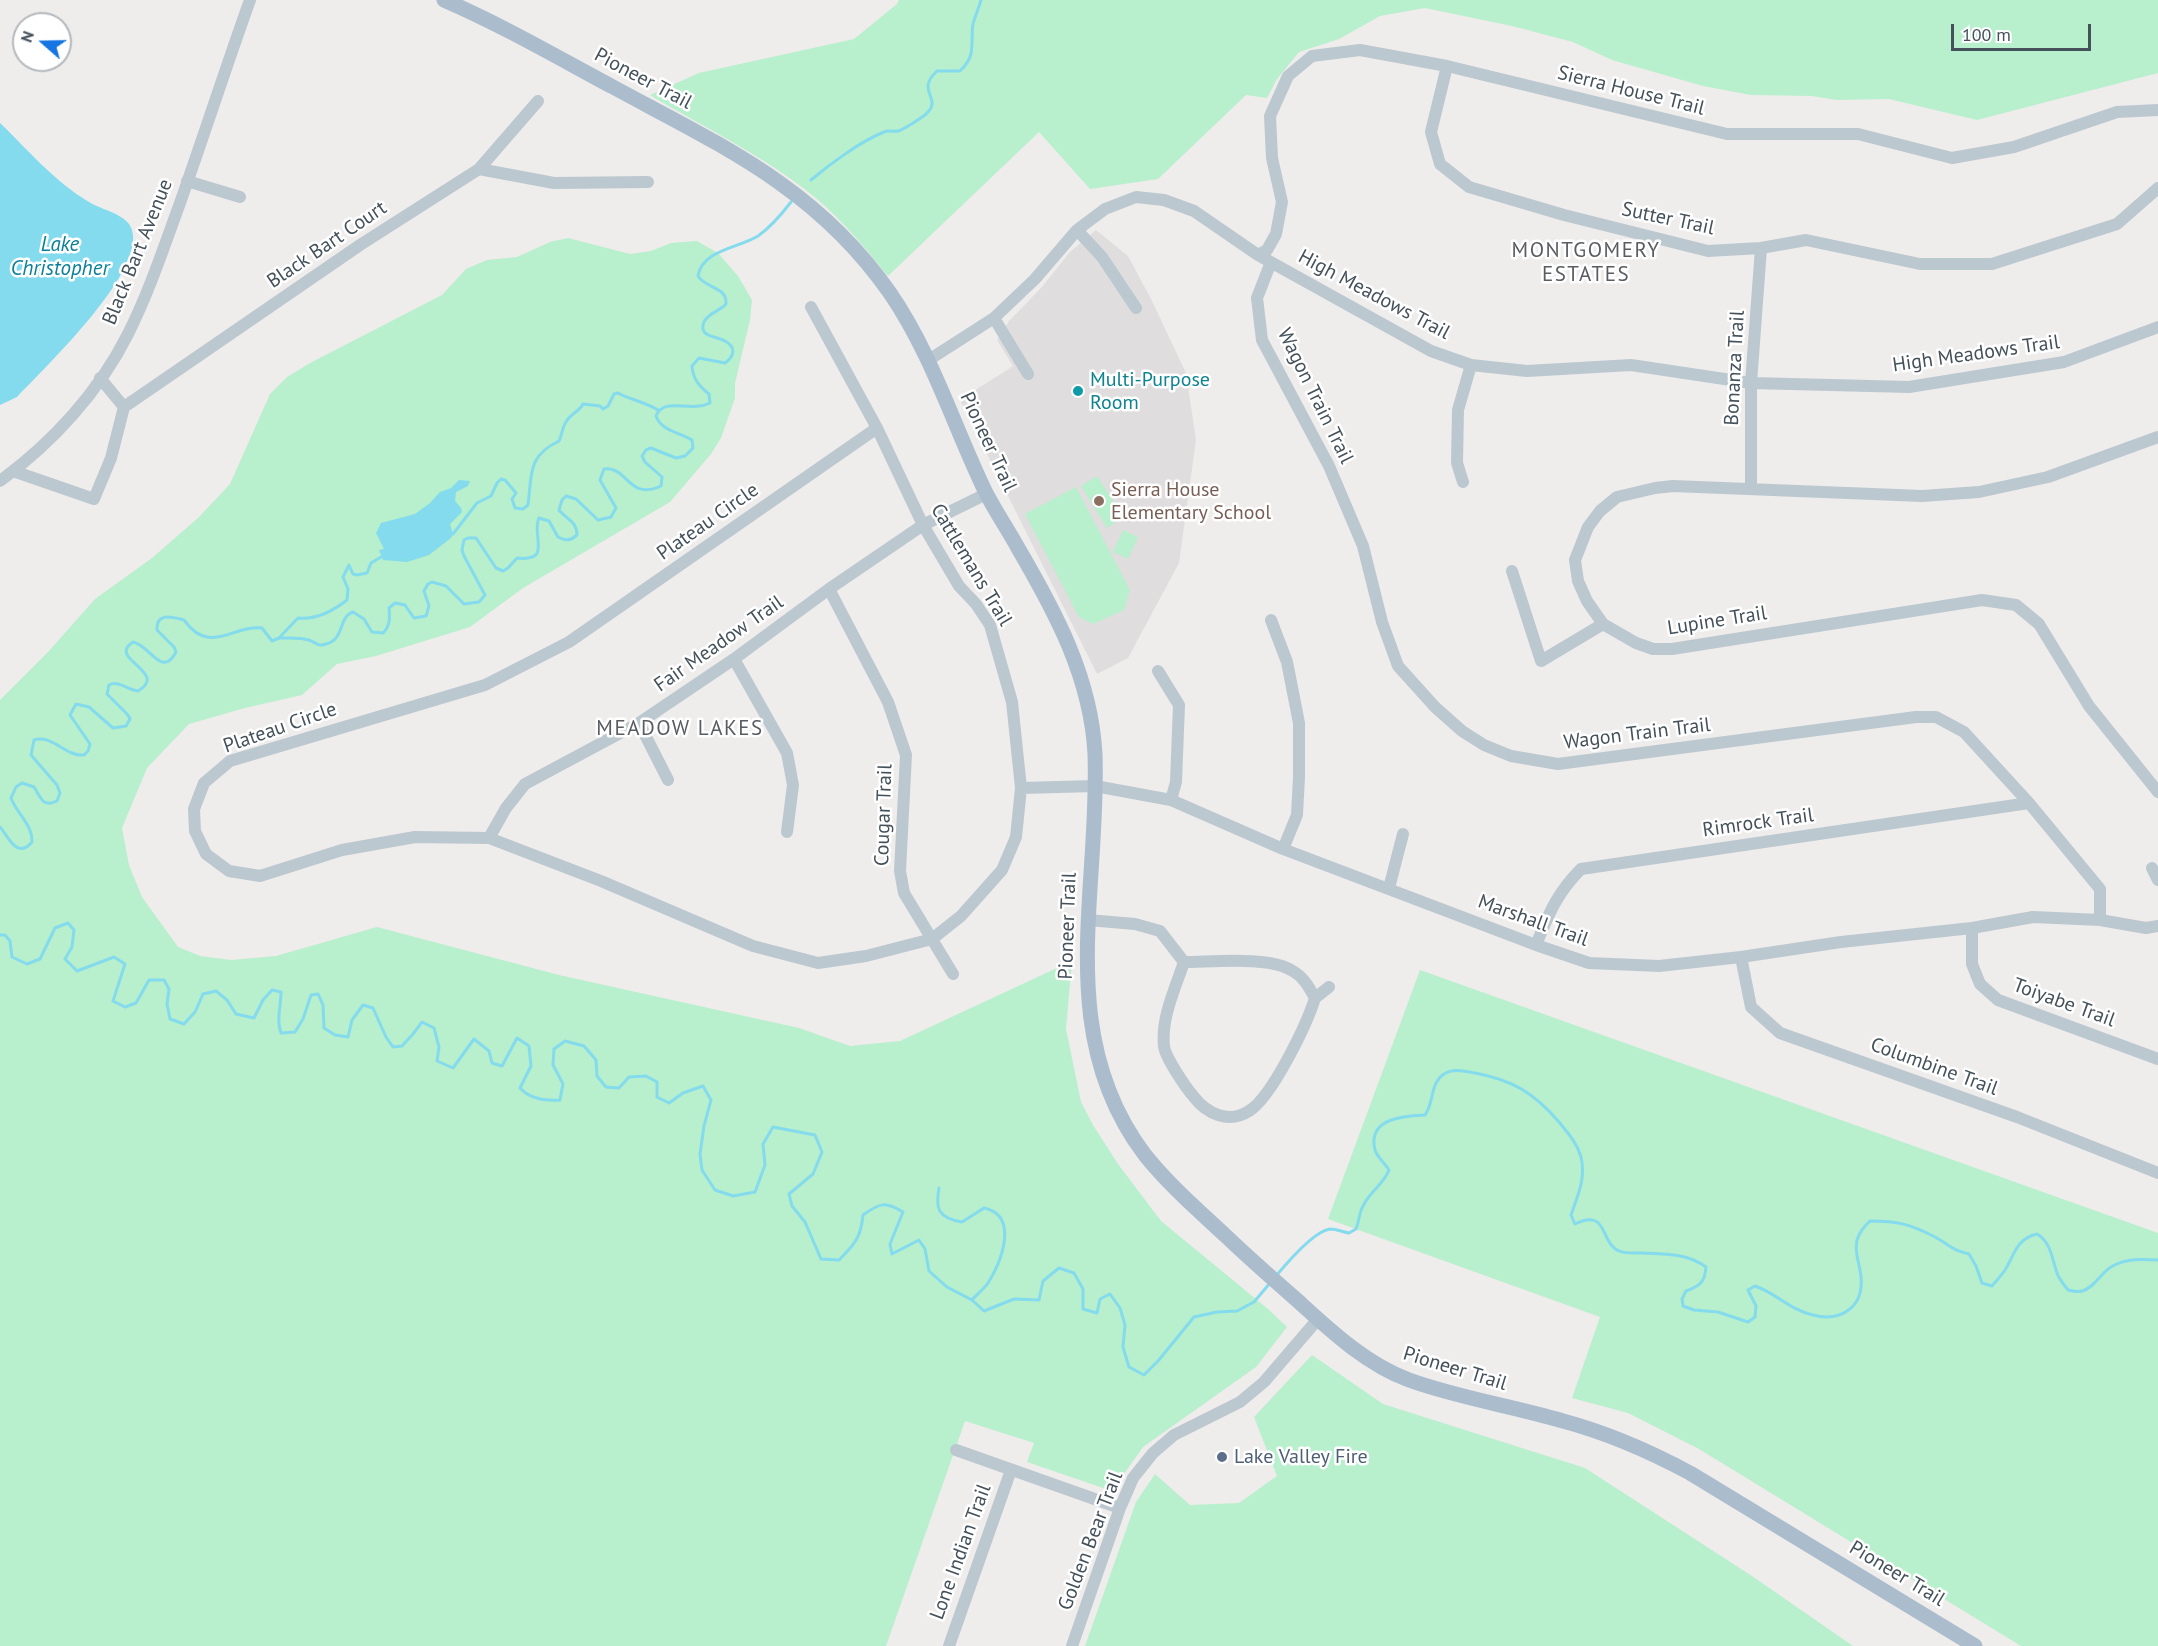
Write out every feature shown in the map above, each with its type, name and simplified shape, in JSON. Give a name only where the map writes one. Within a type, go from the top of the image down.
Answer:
[{"type":"main road","name":"Pioneer Trail","points":[[444,0],[510,31],[708,137],[789,188],[828,221],[868,263],[905,317],[986,494],[1037,581],[1075,658],[1092,725],[1095,786],[1086,966],[1089,1012],[1099,1061],[1120,1116],[1146,1156],[1165,1178],[1257,1266],[1318,1319],[1361,1354],[1393,1373],[1439,1390],[1563,1421],[1622,1440],[1668,1461],[1975,1646]]},
{"type":"street","name":"Black Bart Avenue","points":[[0,480],[14,471],[61,427],[100,378],[127,336],[187,182],[250,0]]},
{"type":"street","name":"Sierra House Trail","points":[[1258,255],[1267,250],[1276,234],[1282,202],[1272,158],[1270,116],[1288,76],[1311,56],[1360,50],[1447,66],[1727,134],[1857,134],[1952,158],[2014,147],[2117,111],[2158,110]]},
{"type":"street","name":"Sutter Trail","points":[[1447,66],[1431,132],[1440,165],[1469,187],[1564,215],[1708,251],[1761,248],[1806,240],[1920,264],[1992,264],[2117,224],[2158,188]]},
{"type":"street","name":"Black Bart Court","points":[[124,407],[360,245],[479,169],[538,101]]},
{"type":"street","points":[[479,169],[554,183],[648,182]]},
{"type":"street","points":[[187,182],[240,196]]},
{"type":"street","name":"High Meadows Trail","points":[[927,361],[994,318],[1035,279],[1077,230],[1105,209],[1136,197],[1164,200],[1194,211],[1258,255],[1431,351],[1471,365],[1527,371],[1631,365],[1751,383],[1909,387],[2064,362],[2158,327]]},
{"type":"street","points":[[1077,230],[1102,258],[1136,308]]},
{"type":"street","name":"Bonanza Trail","points":[[1751,489],[1751,383],[1761,248]]},
{"type":"street","name":"Wagon Train Trail","points":[[1271,262],[1257,298],[1262,340],[1329,466],[1364,546],[1382,622],[1398,666],[1462,731],[1484,745],[1511,756],[1558,764],[1916,717],[1935,717],[1964,732],[2029,803],[2100,889],[2100,920]]},
{"type":"street","name":"Cattlemans Trail","points":[[811,307],[877,428],[923,525],[959,586],[976,604],[990,625],[1012,702],[1021,788],[1016,837],[1002,870],[961,916],[932,939]]},
{"type":"street","points":[[994,318],[1028,374]]},
{"type":"street","points":[[1462,482],[1457,463],[1458,410],[1471,365]]},
{"type":"street","points":[[14,471],[94,498],[111,458],[124,407],[100,378]]},
{"type":"street","name":"Plateau Circle","points":[[877,428],[569,642],[485,685],[230,762],[204,783],[194,809],[195,831],[206,854],[229,870],[260,876],[342,850],[415,837],[489,838],[601,881],[753,946],[818,963],[866,956],[932,939]]},
{"type":"street","name":"Lupine Trail","points":[[2158,437],[2048,477],[1979,492],[1922,496],[1673,486],[1655,488],[1617,497],[1600,511],[1588,527],[1575,560],[1582,591],[1603,624],[1635,643],[1653,649],[1672,649],[1982,600],[2016,606],[2039,624],[2089,706],[2158,792]]},
{"type":"street","name":"Fair Meadow Trail","points":[[489,838],[506,808],[525,784],[639,723],[735,659],[829,589],[923,525],[986,494]]},
{"type":"street","points":[[1512,571],[1541,661],[1603,624]]},
{"type":"street","name":"Cougar Trail","points":[[829,589],[888,702],[906,754],[900,871],[904,893],[954,974]]},
{"type":"street","points":[[1271,620],[1287,662],[1299,723],[1297,815],[1283,849]]},
{"type":"street","points":[[735,659],[787,753],[793,784],[787,832]]},
{"type":"street","points":[[1158,671],[1179,705],[1176,782],[1171,800]]},
{"type":"street","points":[[639,723],[668,780]]},
{"type":"street","name":"Marshall Trail","points":[[1021,788],[1095,786],[1171,800],[1283,849],[1589,963],[1659,966],[1841,942],[1972,928],[2032,917],[2100,920],[2146,928],[2158,926]]},
{"type":"street","name":"Rimrock Trail","points":[[1536,945],[1556,898],[1581,869],[2029,803]]},
{"type":"street","points":[[1389,888],[1403,834]]},
{"type":"street","points":[[2152,868],[2158,880]]},
{"type":"street","points":[[1088,920],[1135,924],[1160,932],[1184,962]]},
{"type":"street","name":"Toiyabe Trail","points":[[1972,928],[1972,964],[1980,984],[1998,999],[2158,1059]]},
{"type":"street","name":"Columbine Trail","points":[[1741,957],[1751,1007],[1780,1033],[2017,1117],[2158,1173]]},
{"type":"street","points":[[1184,962],[1165,1023],[1164,1049],[1187,1089],[1201,1107],[1215,1116],[1229,1118],[1248,1112],[1263,1099],[1308,1021],[1315,998],[1329,987]]},
{"type":"street","points":[[1184,962],[1270,962],[1291,969],[1306,982],[1315,998]]},
{"type":"street","name":"Golden Bear Trail","points":[[1072,1646],[1132,1478],[1153,1453],[1174,1435],[1240,1402],[1264,1382],[1318,1319]]},
{"type":"street","points":[[956,1450],[1120,1509]]},
{"type":"street","name":"Lone Indian Trail","points":[[949,1646],[1011,1470]]},
{"type":"shaded area","name":"Sierra House Elementary School","points":[[1096,230],[1128,256],[1152,301],[1186,373],[1196,440],[1179,563],[1128,658],[1097,674],[960,400],[1013,366],[997,340],[1009,321],[1041,288],[1070,252]]},
{"type":"green space","points":[[899,0],[2158,0],[2158,73],[1977,120],[1889,99],[1837,100],[1812,96],[1751,95],[1703,86],[1612,60],[1573,42],[1512,26],[1425,8],[1380,16],[1339,39],[1299,52],[1277,79],[1267,98],[1246,95],[1158,179],[1090,189],[1039,132],[888,276],[836,217],[798,184],[757,157],[650,95],[699,73],[854,39]]},
{"type":"green space","points":[[568,238],[630,254],[651,251],[671,243],[697,241],[718,253],[738,276],[752,300],[750,320],[735,383],[735,398],[721,438],[711,454],[670,502],[523,588],[470,627],[376,656],[337,664],[302,695],[189,724],[147,768],[122,828],[129,865],[142,897],[178,947],[200,956],[231,960],[276,956],[377,927],[559,975],[799,1028],[850,1046],[900,1041],[1072,961],[1066,1029],[1081,1102],[1093,1125],[1118,1164],[1161,1221],[1287,1327],[1256,1367],[1143,1447],[1112,1491],[1027,1462],[1034,1443],[965,1421],[886,1646],[0,1646],[0,700],[48,652],[95,599],[152,558],[198,518],[230,484],[270,394],[287,377],[442,295],[466,269],[487,260],[517,257],[550,242]]},
{"type":"green space","points":[[1097,476],[1123,517],[1107,528],[1081,486]]},
{"type":"green space","points":[[1076,487],[1130,590],[1124,610],[1093,624],[1079,617],[1025,514]]},
{"type":"green space","points":[[1123,530],[1138,537],[1128,559],[1113,552]]},
{"type":"green space","points":[[1420,970],[2158,1233],[2158,1646],[2021,1646],[1699,1449],[1628,1413],[1572,1398],[1600,1317],[1328,1219]]},
{"type":"green space","points":[[1312,1355],[1383,1404],[1585,1468],[1752,1576],[1853,1646],[1085,1646],[1136,1502],[1155,1474],[1190,1505],[1239,1503],[1277,1476],[1254,1417]]},
{"type":"water","name":"Lake Christopher","points":[[0,123],[65,185],[89,202],[125,220],[129,224],[133,241],[127,264],[93,315],[17,397],[0,405]]},
{"type":"water","points":[[459,480],[470,481],[468,486],[456,492],[455,501],[462,512],[450,524],[453,534],[451,538],[429,555],[407,562],[383,560],[379,550],[384,549],[376,533],[381,523],[415,514],[440,492],[451,488]]},
{"type":"waterway","points":[[811,180],[836,160],[866,141],[886,131],[900,130],[925,115],[932,104],[928,90],[931,78],[937,71],[960,71],[969,60],[973,24],[981,0]]},
{"type":"waterway","points":[[279,638],[302,638],[319,645],[326,644],[336,638],[345,618],[353,612],[364,619],[372,632],[383,633],[389,622],[389,608],[395,603],[405,605],[414,618],[426,616],[429,606],[424,591],[432,582],[446,586],[464,604],[479,602],[485,595],[464,556],[462,550],[464,540],[476,538],[496,568],[503,571],[517,558],[528,558],[538,552],[539,518],[549,521],[558,537],[566,540],[577,535],[573,524],[559,510],[566,496],[576,499],[598,520],[611,517],[616,508],[600,480],[604,469],[618,472],[642,489],[661,486],[662,477],[645,462],[642,456],[646,450],[651,448],[676,458],[685,456],[693,448],[692,440],[667,429],[656,416],[665,407],[702,406],[710,403],[709,394],[697,382],[692,366],[699,358],[725,363],[733,352],[729,343],[703,331],[706,319],[726,304],[723,294],[698,276],[701,267],[714,255],[758,236],[776,221],[791,202]]},
{"type":"waterway","points":[[453,534],[477,503],[491,496],[501,479],[505,480],[516,493],[512,499],[515,508],[523,509],[528,505],[531,476],[536,460],[541,453],[559,441],[568,419],[583,404],[600,406],[603,409],[608,406],[614,394],[618,393],[658,410]]},
{"type":"waterway","points":[[0,827],[17,848],[22,849],[32,842],[30,830],[11,798],[16,787],[22,783],[34,787],[45,803],[57,801],[60,793],[57,785],[31,755],[34,740],[41,739],[77,755],[84,755],[88,751],[90,744],[70,715],[76,704],[89,707],[113,728],[126,726],[130,719],[107,694],[109,685],[120,684],[138,691],[146,684],[147,678],[127,654],[127,648],[133,642],[161,661],[166,662],[171,659],[176,652],[157,630],[159,620],[166,617],[184,620],[194,631],[212,638],[251,628],[262,628],[272,641],[279,638],[298,618],[311,618],[324,614],[347,600],[348,589],[343,577],[349,565],[353,574],[367,573],[371,563],[381,557]]},
{"type":"waterway","points":[[0,935],[5,935],[10,941],[12,957],[27,964],[40,959],[55,928],[68,923],[74,930],[72,947],[65,959],[77,971],[114,957],[125,964],[113,1001],[125,1007],[136,1003],[149,980],[164,980],[169,989],[167,1004],[170,1019],[184,1024],[195,1012],[203,994],[216,991],[227,1000],[236,1014],[254,1018],[263,1000],[272,990],[281,992],[279,1018],[281,1033],[295,1032],[303,1019],[311,995],[318,994],[323,1005],[324,1028],[335,1035],[348,1037],[352,1020],[363,1005],[373,1008],[393,1047],[402,1046],[422,1022],[434,1028],[439,1047],[437,1061],[453,1068],[474,1039],[489,1051],[492,1063],[502,1066],[517,1038],[529,1046],[531,1066],[520,1088],[528,1095],[538,1098],[560,1100],[563,1084],[553,1065],[554,1049],[565,1041],[584,1046],[596,1060],[597,1076],[606,1087],[619,1088],[629,1077],[646,1076],[657,1082],[657,1097],[669,1103],[683,1093],[703,1086],[711,1100],[700,1154],[702,1170],[715,1190],[733,1196],[755,1192],[765,1165],[763,1144],[773,1127],[815,1135],[822,1152],[813,1174],[789,1194],[792,1206],[805,1222],[821,1259],[839,1260],[856,1240],[861,1229],[863,1215],[878,1206],[892,1206],[903,1212],[890,1244],[892,1254],[919,1240],[925,1249],[929,1271],[947,1287],[972,1300],[984,1311],[1014,1299],[1039,1300],[1043,1281],[1059,1268],[1074,1273],[1083,1289],[1083,1309],[1097,1313],[1100,1299],[1110,1294],[1120,1308],[1125,1325],[1123,1347],[1129,1367],[1144,1375],[1194,1317],[1237,1311],[1254,1302],[1270,1283]]},
{"type":"waterway","points":[[1276,1276],[1301,1249],[1323,1231],[1332,1229],[1349,1233],[1356,1229],[1366,1201],[1389,1170],[1375,1150],[1376,1131],[1382,1125],[1398,1118],[1425,1115],[1436,1083],[1447,1072],[1455,1071],[1488,1076],[1522,1089],[1541,1103],[1566,1130],[1577,1147],[1583,1172],[1571,1215],[1575,1224],[1586,1220],[1599,1223],[1608,1241],[1622,1252],[1675,1255],[1699,1262],[1706,1267],[1701,1283],[1686,1291],[1682,1299],[1683,1306],[1694,1310],[1718,1312],[1748,1322],[1755,1317],[1756,1306],[1748,1290],[1755,1286],[1813,1315],[1823,1317],[1841,1314],[1848,1310],[1859,1297],[1861,1277],[1856,1245],[1861,1232],[1870,1221],[1911,1226],[1954,1249],[1969,1254],[1982,1283],[1992,1286],[2005,1270],[2020,1243],[2037,1234],[2048,1246],[2058,1275],[2068,1290],[2086,1289],[2107,1270],[2122,1262],[2140,1259],[2158,1260]]},
{"type":"waterway","points":[[939,1188],[938,1207],[940,1212],[948,1218],[962,1222],[984,1208],[995,1212],[1004,1229],[1002,1252],[998,1263],[988,1283],[972,1300]]},
{"type":"place","name":"Multi-Purpose Room","points":[[1078,391]]},
{"type":"place","name":"Sierra House Elementary School","points":[[1099,501]]},
{"type":"place","name":"Lake Valley Fire","points":[[1222,1457]]},
{"type":"district","name":"MONTGOMERY ESTATES","points":[[1586,263]]},
{"type":"district","name":"MEADOW LAKES","points":[[680,729]]}]
